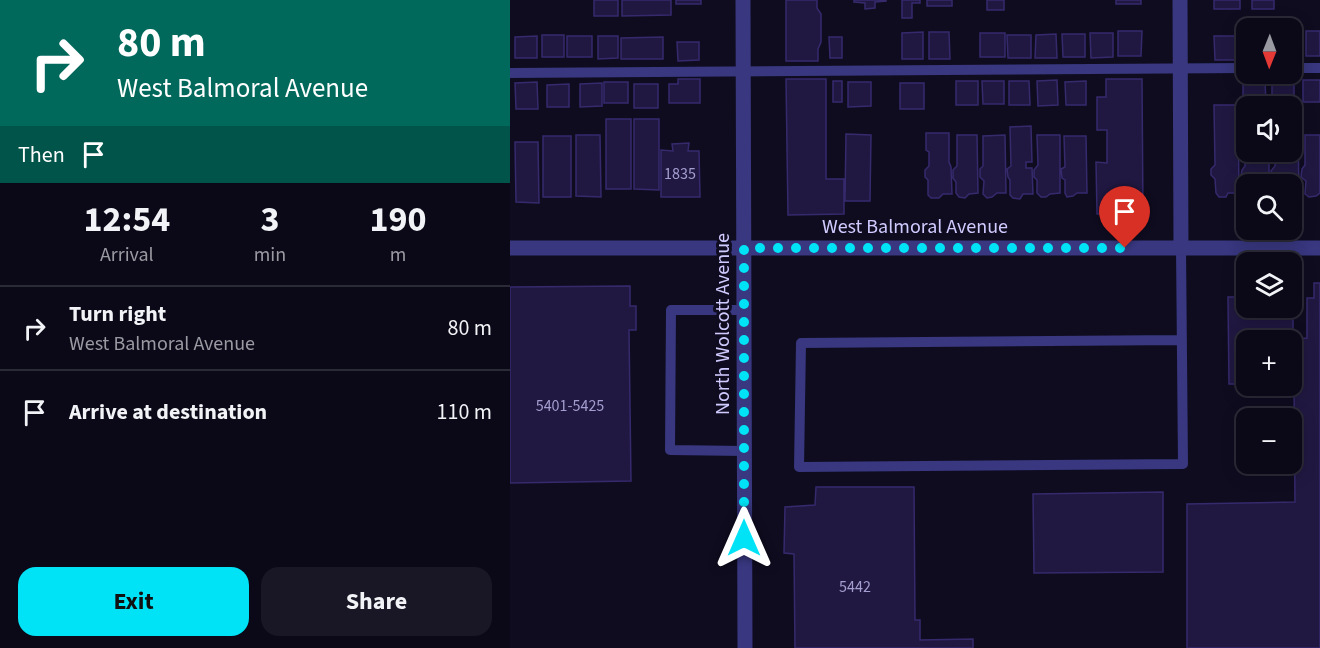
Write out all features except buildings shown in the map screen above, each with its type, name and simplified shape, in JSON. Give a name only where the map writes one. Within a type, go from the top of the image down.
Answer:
[{"type":"street","name":"North Wolcott Avenue","points":[[743,0],[745,648]]},
{"type":"street","points":[[1180,0],[1181,248]]},
{"type":"street","name":"West Balmoral Avenue","points":[[510,249],[1320,248]]},
{"type":"lane","points":[[510,73],[1236,68]]},
{"type":"lane","points":[[1302,68],[1320,68]]},
{"type":"lane","points":[[1181,248],[1182,340],[1183,464],[799,467],[801,343],[1182,340]]},
{"type":"lane","points":[[744,310],[670,310],[670,450],[744,451]]},
{"type":"route","points":[[744,538],[744,248],[1125,248]]}]
